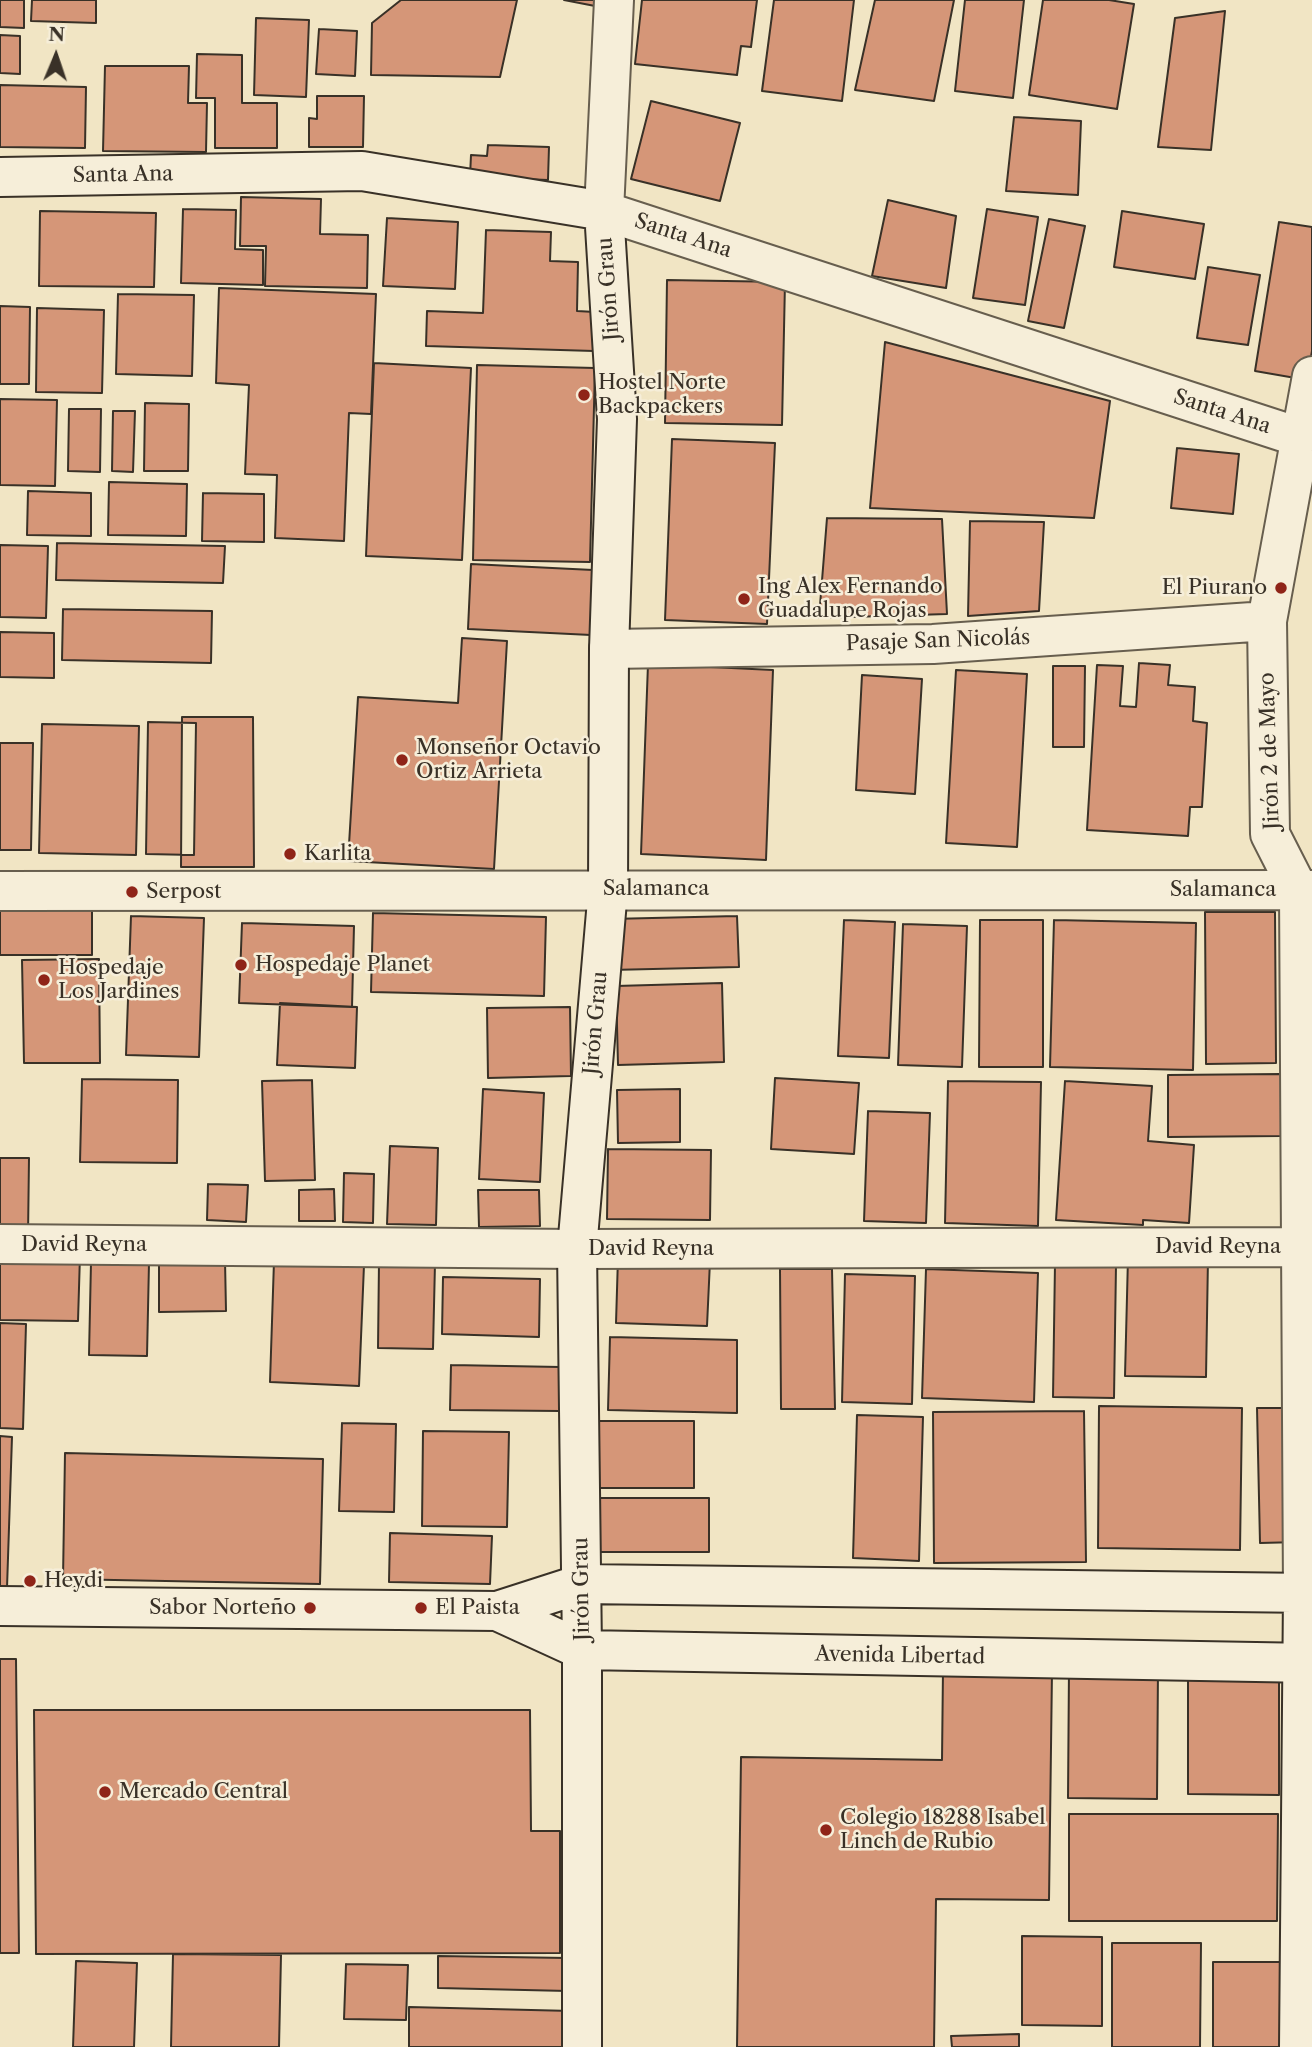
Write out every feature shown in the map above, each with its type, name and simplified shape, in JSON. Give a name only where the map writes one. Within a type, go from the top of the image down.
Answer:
[{"type":"street","name":"Jirón Grau","points":[[582,2047],[582,1584],[577,1249],[608,889],[609,649],[617,419],[604,211],[614,0]]},
{"type":"street","name":"Santa Ana","points":[[0,177],[362,171],[604,211],[1299,437]]},
{"type":"street","name":"Jirón 2 de Mayo","points":[[1298,2047],[1307,1663],[1302,1247],[1306,890],[1270,834],[1267,621],[1312,376]]},
{"type":"street","name":"Pasaje San Nicolás","points":[[609,649],[933,644],[1267,621]]},
{"type":"street","name":"Salamanca","points":[[0,891],[1306,890]]},
{"type":"street","name":"David Reyna","points":[[0,1244],[577,1249],[1302,1247]]},
{"type":"street","name":"Avenida Libertad","points":[[0,1606],[497,1611],[582,1584],[1307,1593]]},
{"type":"street","name":"Avenida Libertad","points":[[497,1611],[582,1650],[1307,1663]]},
{"type":"building","points":[[0,0],[24,0],[24,28],[0,27]]},
{"type":"building","points":[[32,0],[96,0],[96,23],[31,21]]},
{"type":"building","points":[[401,0],[517,0],[500,77],[371,75],[372,23]]},
{"type":"building","points":[[564,0],[596,0],[595,6]]},
{"type":"building","points":[[642,0],[757,0],[751,47],[741,46],[737,75],[635,64]]},
{"type":"building","points":[[774,0],[854,0],[842,101],[762,91]]},
{"type":"building","points":[[875,0],[954,0],[934,101],[855,90]]},
{"type":"building","points":[[965,0],[1024,0],[1013,98],[955,91]]},
{"type":"building","points":[[1043,0],[1109,0],[1134,4],[1117,109],[1029,95]]},
{"type":"building","points":[[1225,11],[1211,150],[1158,147],[1175,18]]},
{"type":"building","points":[[256,18],[309,20],[306,97],[254,95]]},
{"type":"building","points":[[319,29],[357,31],[355,76],[316,74]]},
{"type":"building","points":[[0,35],[20,36],[20,74],[0,73]]},
{"type":"building","points":[[197,54],[242,55],[242,103],[277,103],[277,148],[215,148],[215,98],[196,98]]},
{"type":"building","points":[[105,66],[189,66],[188,103],[207,103],[206,152],[103,151]]},
{"type":"building","points":[[0,85],[86,87],[85,148],[0,147]]},
{"type":"building","points":[[317,96],[364,96],[363,147],[309,147],[309,118],[317,119]]},
{"type":"building","points":[[651,101],[740,123],[720,201],[631,179]]},
{"type":"building","points":[[1014,117],[1081,121],[1078,195],[1006,191]]},
{"type":"building","points":[[488,145],[549,147],[548,180],[470,177],[471,155],[487,156]]},
{"type":"building","points":[[241,197],[321,199],[320,234],[368,235],[367,288],[265,286],[266,246],[240,246]]},
{"type":"building","points":[[888,200],[956,216],[946,288],[872,276]]},
{"type":"building","points":[[183,209],[236,210],[235,249],[263,250],[263,285],[181,283]]},
{"type":"building","points":[[987,209],[1038,217],[1025,305],[973,298]]},
{"type":"building","points":[[40,211],[156,213],[154,287],[39,286]]},
{"type":"building","points":[[1122,211],[1204,224],[1195,279],[1114,267]]},
{"type":"building","points":[[387,218],[458,222],[455,289],[383,286]]},
{"type":"building","points":[[1049,219],[1085,226],[1064,328],[1028,321]]},
{"type":"building","points":[[1279,222],[1312,227],[1312,351],[1307,380],[1255,371]]},
{"type":"building","points":[[486,230],[551,232],[550,261],[578,262],[577,311],[595,312],[594,351],[426,346],[427,311],[483,313]]},
{"type":"building","points":[[1208,267],[1260,275],[1248,345],[1197,338]]},
{"type":"building","points":[[667,280],[785,282],[782,425],[665,423]]},
{"type":"building","points":[[219,288],[376,294],[371,414],[349,413],[344,541],[275,538],[277,475],[245,474],[249,385],[216,383]]},
{"type":"building","points":[[118,294],[194,295],[192,376],[116,374]]},
{"type":"building","points":[[0,306],[30,307],[29,384],[0,384]]},
{"type":"building","points":[[37,308],[104,310],[102,393],[36,392]]},
{"type":"building","points":[[885,342],[1110,401],[1094,518],[870,508]]},
{"type":"building","points":[[374,363],[471,368],[462,560],[366,556]]},
{"type":"building","points":[[477,365],[595,368],[590,562],[473,560]]},
{"type":"building","points":[[0,399],[57,400],[55,486],[0,485]]},
{"type":"building","points":[[145,403],[189,404],[188,471],[144,471]]},
{"type":"building","points":[[69,409],[101,409],[100,472],[68,471]]},
{"type":"building","points":[[113,411],[135,411],[133,472],[112,471]]},
{"type":"building","points":[[672,439],[775,443],[767,624],[665,620]]},
{"type":"building","points":[[1177,448],[1239,454],[1233,514],[1171,508]]},
{"type":"building","points":[[109,482],[187,484],[186,536],[108,535]]},
{"type":"building","points":[[28,491],[91,493],[91,536],[27,535]]},
{"type":"building","points":[[203,493],[264,494],[264,542],[202,541]]},
{"type":"building","points":[[827,518],[942,519],[947,614],[819,618]]},
{"type":"building","points":[[970,521],[1044,522],[1039,611],[968,616]]},
{"type":"building","points":[[57,543],[225,546],[223,583],[56,580]]},
{"type":"building","points":[[0,545],[48,546],[46,618],[0,617]]},
{"type":"building","points":[[471,564],[593,570],[591,635],[468,629]]},
{"type":"building","points":[[63,609],[212,611],[211,663],[62,660]]},
{"type":"building","points":[[0,632],[54,633],[54,678],[0,677]]},
{"type":"building","points":[[462,638],[507,641],[494,869],[348,861],[358,697],[458,703]]},
{"type":"building","points":[[1139,663],[1170,665],[1168,685],[1195,687],[1193,721],[1207,723],[1202,807],[1190,807],[1188,836],[1087,830],[1097,665],[1123,666],[1120,706],[1136,707]]},
{"type":"building","points":[[648,664],[773,670],[766,860],[641,854]]},
{"type":"building","points":[[1053,666],[1085,666],[1084,747],[1053,747]]},
{"type":"building","points":[[956,670],[1027,674],[1017,847],[946,843]]},
{"type":"building","points":[[862,675],[922,679],[915,794],[856,790]]},
{"type":"building","points":[[182,717],[253,717],[254,867],[181,867]]},
{"type":"building","points":[[148,722],[196,723],[194,855],[146,854]]},
{"type":"building","points":[[42,724],[139,726],[136,855],[39,853]]},
{"type":"building","points":[[0,743],[33,743],[31,850],[0,850]]},
{"type":"building","points":[[92,891],[92,955],[0,955],[0,892]]},
{"type":"building","points":[[1205,912],[1275,912],[1276,1063],[1206,1064]]},
{"type":"building","points":[[373,913],[546,917],[544,996],[371,992]]},
{"type":"building","points":[[131,916],[204,918],[199,1057],[126,1055]]},
{"type":"building","points":[[737,916],[739,967],[610,970],[610,919]]},
{"type":"building","points":[[844,920],[895,922],[889,1058],[838,1056]]},
{"type":"building","points":[[980,920],[1043,920],[1043,1067],[979,1067]]},
{"type":"building","points":[[1054,920],[1196,923],[1193,1070],[1050,1067]]},
{"type":"building","points":[[242,923],[354,926],[352,1007],[239,1003]]},
{"type":"building","points":[[903,924],[967,926],[962,1067],[898,1065]]},
{"type":"building","points":[[99,959],[100,1063],[24,1063],[22,960]]},
{"type":"building","points":[[722,983],[724,1062],[618,1065],[616,986]]},
{"type":"building","points":[[280,1003],[357,1007],[355,1068],[277,1065]]},
{"type":"building","points":[[570,1007],[571,1076],[488,1078],[487,1008]]},
{"type":"building","points":[[1281,1074],[1281,1136],[1168,1137],[1168,1075]]},
{"type":"building","points":[[775,1078],[859,1083],[854,1154],[771,1149]]},
{"type":"building","points":[[82,1079],[178,1080],[177,1163],[80,1162]]},
{"type":"building","points":[[312,1080],[315,1180],[265,1181],[262,1081]]},
{"type":"building","points":[[948,1081],[1041,1082],[1038,1226],[945,1223]]},
{"type":"building","points":[[1065,1081],[1152,1086],[1148,1141],[1194,1145],[1189,1223],[1143,1220],[1143,1225],[1056,1220]]},
{"type":"building","points":[[483,1089],[544,1093],[540,1182],[479,1179]]},
{"type":"building","points":[[680,1089],[680,1142],[618,1143],[617,1090]]},
{"type":"building","points":[[868,1111],[930,1113],[926,1223],[864,1221]]},
{"type":"building","points":[[390,1146],[438,1148],[436,1225],[387,1224]]},
{"type":"building","points":[[608,1149],[711,1150],[710,1220],[607,1219]]},
{"type":"building","points":[[0,1158],[29,1158],[28,1237],[0,1237]]},
{"type":"building","points":[[344,1173],[374,1174],[373,1223],[343,1222]]},
{"type":"building","points":[[208,1184],[248,1185],[246,1222],[207,1220]]},
{"type":"building","points":[[334,1189],[335,1221],[299,1221],[299,1190]]},
{"type":"building","points":[[478,1190],[539,1190],[540,1226],[479,1227]]},
{"type":"building","points":[[0,1253],[80,1255],[78,1321],[0,1320]]},
{"type":"building","points":[[618,1257],[710,1261],[707,1326],[616,1323]]},
{"type":"building","points":[[1128,1257],[1208,1258],[1206,1377],[1125,1376]]},
{"type":"building","points":[[225,1260],[226,1311],[159,1312],[159,1261]]},
{"type":"building","points":[[274,1261],[364,1265],[359,1386],[270,1382]]},
{"type":"building","points":[[91,1262],[149,1263],[147,1356],[89,1355]]},
{"type":"building","points":[[379,1262],[435,1263],[433,1349],[378,1348]]},
{"type":"building","points":[[1055,1263],[1116,1265],[1114,1398],[1053,1397]]},
{"type":"building","points":[[780,1269],[832,1269],[835,1409],[781,1409]]},
{"type":"building","points":[[926,1269],[1038,1273],[1034,1402],[922,1398]]},
{"type":"building","points":[[845,1274],[915,1276],[912,1404],[842,1402]]},
{"type":"building","points":[[443,1277],[540,1279],[539,1337],[442,1334]]},
{"type":"building","points":[[0,1323],[26,1324],[23,1429],[0,1428]]},
{"type":"building","points":[[610,1337],[737,1340],[737,1413],[608,1410]]},
{"type":"building","points":[[451,1365],[560,1367],[560,1411],[450,1410]]},
{"type":"building","points":[[1099,1406],[1242,1408],[1240,1550],[1098,1548]]},
{"type":"building","points":[[1257,1408],[1297,1408],[1299,1542],[1260,1543]]},
{"type":"building","points":[[1084,1411],[1086,1562],[934,1563],[933,1412]]},
{"type":"building","points":[[857,1415],[923,1417],[919,1561],[853,1558]]},
{"type":"building","points":[[599,1421],[694,1421],[694,1488],[599,1488]]},
{"type":"building","points":[[342,1423],[396,1424],[394,1512],[339,1511]]},
{"type":"building","points":[[423,1431],[509,1432],[507,1527],[422,1526]]},
{"type":"building","points":[[0,1436],[12,1437],[7,1588],[0,1588]]},
{"type":"building","points":[[65,1453],[323,1459],[320,1584],[63,1579]]},
{"type":"building","points":[[599,1498],[709,1498],[709,1552],[599,1552]]},
{"type":"building","points":[[390,1533],[492,1536],[490,1584],[389,1582]]},
{"type":"building","points":[[0,1659],[16,1659],[19,1953],[0,1953]]},
{"type":"building","points":[[1069,1668],[1158,1668],[1157,1799],[1068,1798]]},
{"type":"building","name":"Colegio 18288 Isabel Linch de Rubio","points":[[943,1669],[1052,1671],[1049,1900],[936,1899],[934,2047],[737,2047],[741,1757],[942,1760]]},
{"type":"building","points":[[1188,1671],[1279,1671],[1279,1795],[1188,1794]]},
{"type":"building","points":[[34,1710],[530,1710],[531,1831],[560,1831],[560,1953],[36,1954]]},
{"type":"building","points":[[1069,1814],[1278,1814],[1277,1921],[1069,1921]]},
{"type":"building","points":[[1022,1936],[1102,1937],[1102,2026],[1022,2025]]},
{"type":"building","points":[[1112,1943],[1201,1943],[1200,2047],[1112,2047]]},
{"type":"building","points":[[173,1954],[281,1955],[279,2047],[171,2047]]},
{"type":"building","points":[[438,1956],[568,1958],[568,1991],[438,1988]]},
{"type":"building","points":[[76,1961],[137,1963],[134,2047],[73,2047]]},
{"type":"building","points":[[1213,1962],[1288,1962],[1287,2047],[1213,2047]]},
{"type":"building","points":[[346,1964],[408,1965],[406,2020],[344,2019]]},
{"type":"building","points":[[409,2007],[572,2011],[572,2047],[409,2047]]},
{"type":"building","points":[[1019,2034],[1019,2047],[952,2047],[951,2036]]},
{"type":"place","name":"Hostel Norte Backpackers","points":[[584,395]]},
{"type":"place","name":"El Piurano","points":[[1281,588]]},
{"type":"place","name":"Ing Alex Fernando Guadalupe Rojas","points":[[744,599]]},
{"type":"place","name":"Monseñor Octavio Ortiz Arrieta","points":[[402,760]]},
{"type":"place","name":"Karlita","points":[[290,854]]},
{"type":"place","name":"Serpost","points":[[132,892]]},
{"type":"place","name":"Hospedaje Planet","points":[[241,965]]},
{"type":"place","name":"Hospedaje Los Jardines","points":[[44,980]]},
{"type":"place","name":"Heydi","points":[[30,1581]]},
{"type":"place","name":"Sabor Norteño","points":[[310,1608]]},
{"type":"place","name":"El Paista","points":[[421,1608]]},
{"type":"place","name":"Mercado Central","points":[[105,1792]]},
{"type":"place","name":"Colegio 18288 Isabel Linch de Rubio","points":[[826,1830]]}]
